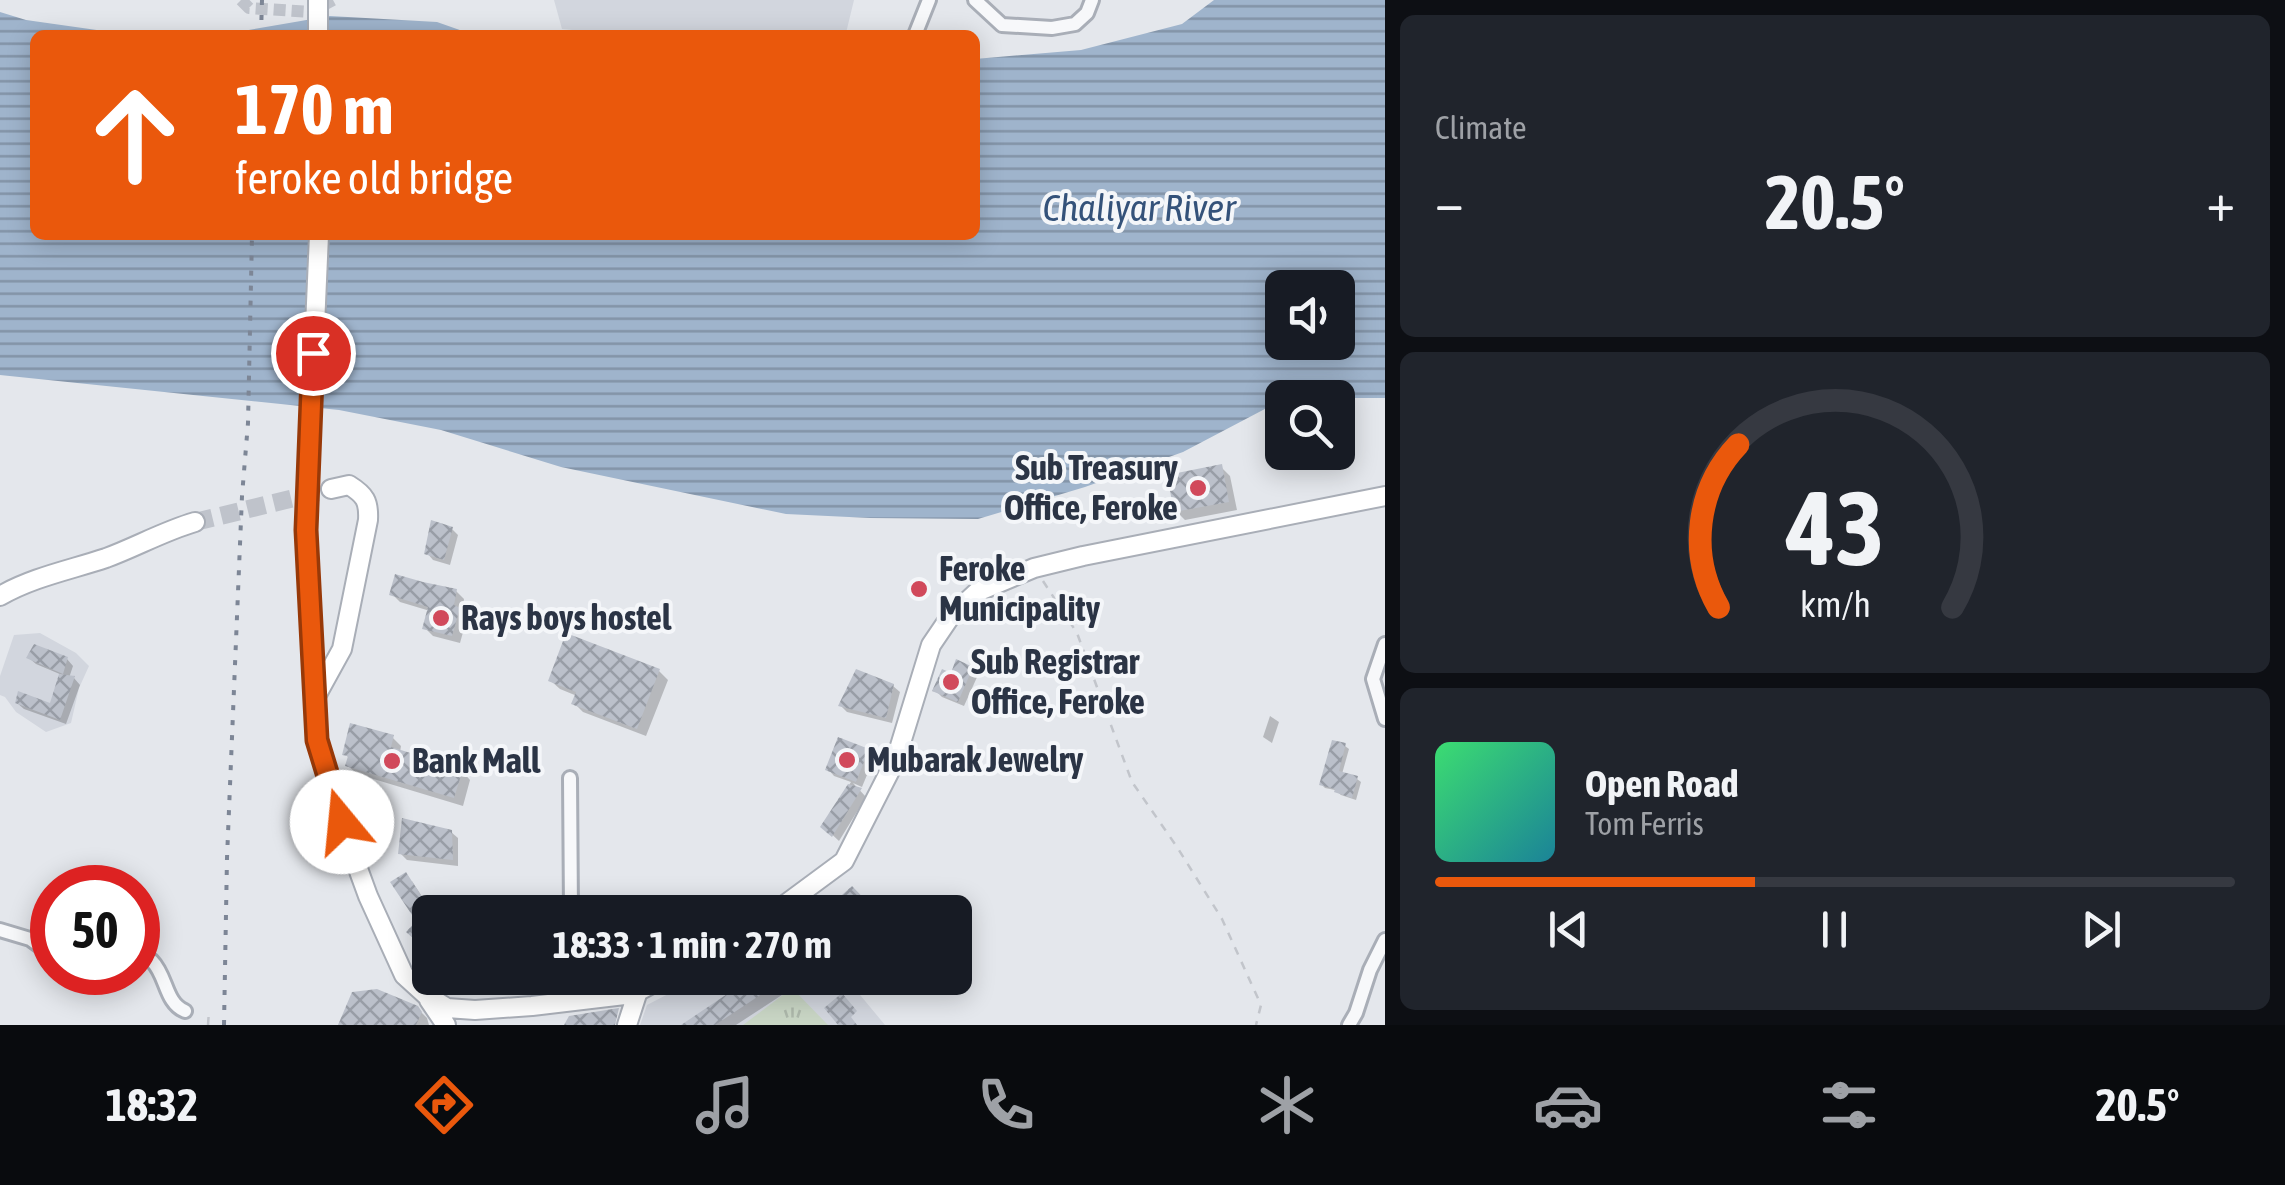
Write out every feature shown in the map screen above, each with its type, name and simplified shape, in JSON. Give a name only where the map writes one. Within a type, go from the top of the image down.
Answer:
[{"type":"main road","points":[[318,0],[318,30]]},
{"type":"main road","points":[[318,240],[306,530],[317,740],[368,896],[404,975],[412,982]]},
{"type":"main road","points":[[315,699],[342,649],[368,520],[369,506],[363,494],[349,485],[331,488]]},
{"type":"main road","points":[[797,895],[844,861],[896,759],[931,645],[950,617],[977,592],[1034,568],[1083,556],[1385,496]]},
{"type":"main road","points":[[0,596],[16,586],[102,559],[195,522]]},
{"type":"main road","points":[[426,995],[447,1008],[474,1010],[624,995]]},
{"type":"main road","points":[[426,995],[446,1025]]},
{"type":"main road","points":[[627,1025],[637,995]]},
{"type":"street","points":[[917,30],[929,0]]},
{"type":"street","points":[[975,0],[1002,25],[1052,28],[1075,24],[1092,0]]},
{"type":"street","points":[[1385,644],[1373,678],[1385,719]]},
{"type":"street","points":[[570,778],[572,895]]},
{"type":"street","points":[[0,930],[30,938]]},
{"type":"street","points":[[1349,1025],[1385,940]]},
{"type":"street","points":[[160,975],[178,1008],[185,1010]]},
{"type":"street","points":[[599,995],[602,998]]},
{"type":"path","points":[[1034,568],[1077,633],[1132,782],[1222,919],[1261,1005],[1256,1025]]},
{"type":"path","points":[[208,1025],[209,1010]]},
{"type":"shaded area","points":[[554,0],[854,0],[847,30],[562,29]]},
{"type":"shaded area","points":[[40,633],[76,653],[89,666],[71,723],[46,732],[16,712],[0,695],[0,676],[14,635]]},
{"type":"shaded area","points":[[666,995],[860,995],[885,1025],[640,1025],[647,1005]]},
{"type":"green space","points":[[783,995],[799,995],[828,1025],[743,1025]]},
{"type":"water","name":"Chaliyar River","points":[[1214,0],[1385,0],[1385,398],[1355,398],[1355,380],[1265,380],[1265,409],[1183,452],[1085,487],[978,519],[870,518],[786,514],[561,467],[441,430],[339,410],[0,375],[0,12],[26,20],[97,30],[30,30],[30,240],[980,240],[980,59],[1081,50],[1182,24]]},
{"type":"water","points":[[330,16],[437,22],[460,30],[248,30]]},
{"type":"building","name":"Sub Treasury Office, Feroke","points":[[1222,464],[1229,502],[1174,512],[1167,475]]},
{"type":"building","name":"Rays boys hostel","points":[[431,520],[453,527],[444,560],[424,554]]},
{"type":"building","name":"Rays boys hostel","points":[[395,574],[457,589],[454,605],[460,608],[452,636],[422,629],[428,607],[389,595]]},
{"type":"building","points":[[566,633],[660,669],[637,729],[571,704],[576,692],[548,681]]},
{"type":"building","points":[[34,644],[68,657],[63,674],[26,658]]},
{"type":"building","name":"Sub Registrar Office, Feroke","points":[[956,659],[973,667],[958,702],[932,691],[942,669],[951,673]]},
{"type":"building","points":[[856,669],[894,684],[886,718],[838,706]]},
{"type":"building","points":[[59,674],[75,676],[60,720],[15,703],[18,691],[50,703]]},
{"type":"building","name":"Bank Mall","points":[[350,723],[394,735],[391,747],[463,769],[454,798],[345,766],[348,756],[342,755]]},
{"type":"building","name":"Mubarak Jewelry","points":[[838,737],[869,749],[856,782],[825,770]]},
{"type":"building","points":[[1332,740],[1346,743],[1339,771],[1358,776],[1352,798],[1319,785]]},
{"type":"building","points":[[848,784],[862,788],[832,837],[820,827]]},
{"type":"building","points":[[402,818],[452,830],[453,860],[398,854]]},
{"type":"building","points":[[406,872],[421,895],[412,895],[412,915],[390,882]]},
{"type":"building","points":[[852,886],[861,895],[842,895]]},
{"type":"building","points":[[377,989],[418,1006],[422,1012],[416,1025],[338,1025],[352,992]]},
{"type":"building","points":[[726,995],[760,995],[715,1025],[681,1025]]},
{"type":"building","points":[[844,995],[857,1011],[851,1017],[857,1025],[838,1025],[824,1008]]},
{"type":"building","points":[[619,1008],[615,1025],[564,1025],[569,1016]]},
{"type":"tunnel","points":[[241,0],[249,8],[311,12],[333,0]]},
{"type":"tunnel","points":[[195,522],[331,489]]},
{"type":"railway","points":[[261,30],[262,0]]},
{"type":"railway","points":[[224,1025],[252,240]]},
{"type":"place","name":"Sub Treasury Office, Feroke","points":[[1198,488]]},
{"type":"place","name":"Feroke Municipality","points":[[919,589]]},
{"type":"place","name":"Rays boys hostel","points":[[441,618]]},
{"type":"place","name":"Sub Registrar Office, Feroke","points":[[951,682]]},
{"type":"place","name":"Mubarak Jewelry","points":[[847,760]]},
{"type":"place","name":"Bank Mall","points":[[392,761]]},
{"type":"route","points":[[313,353],[306,530],[317,740],[342,822]]}]
